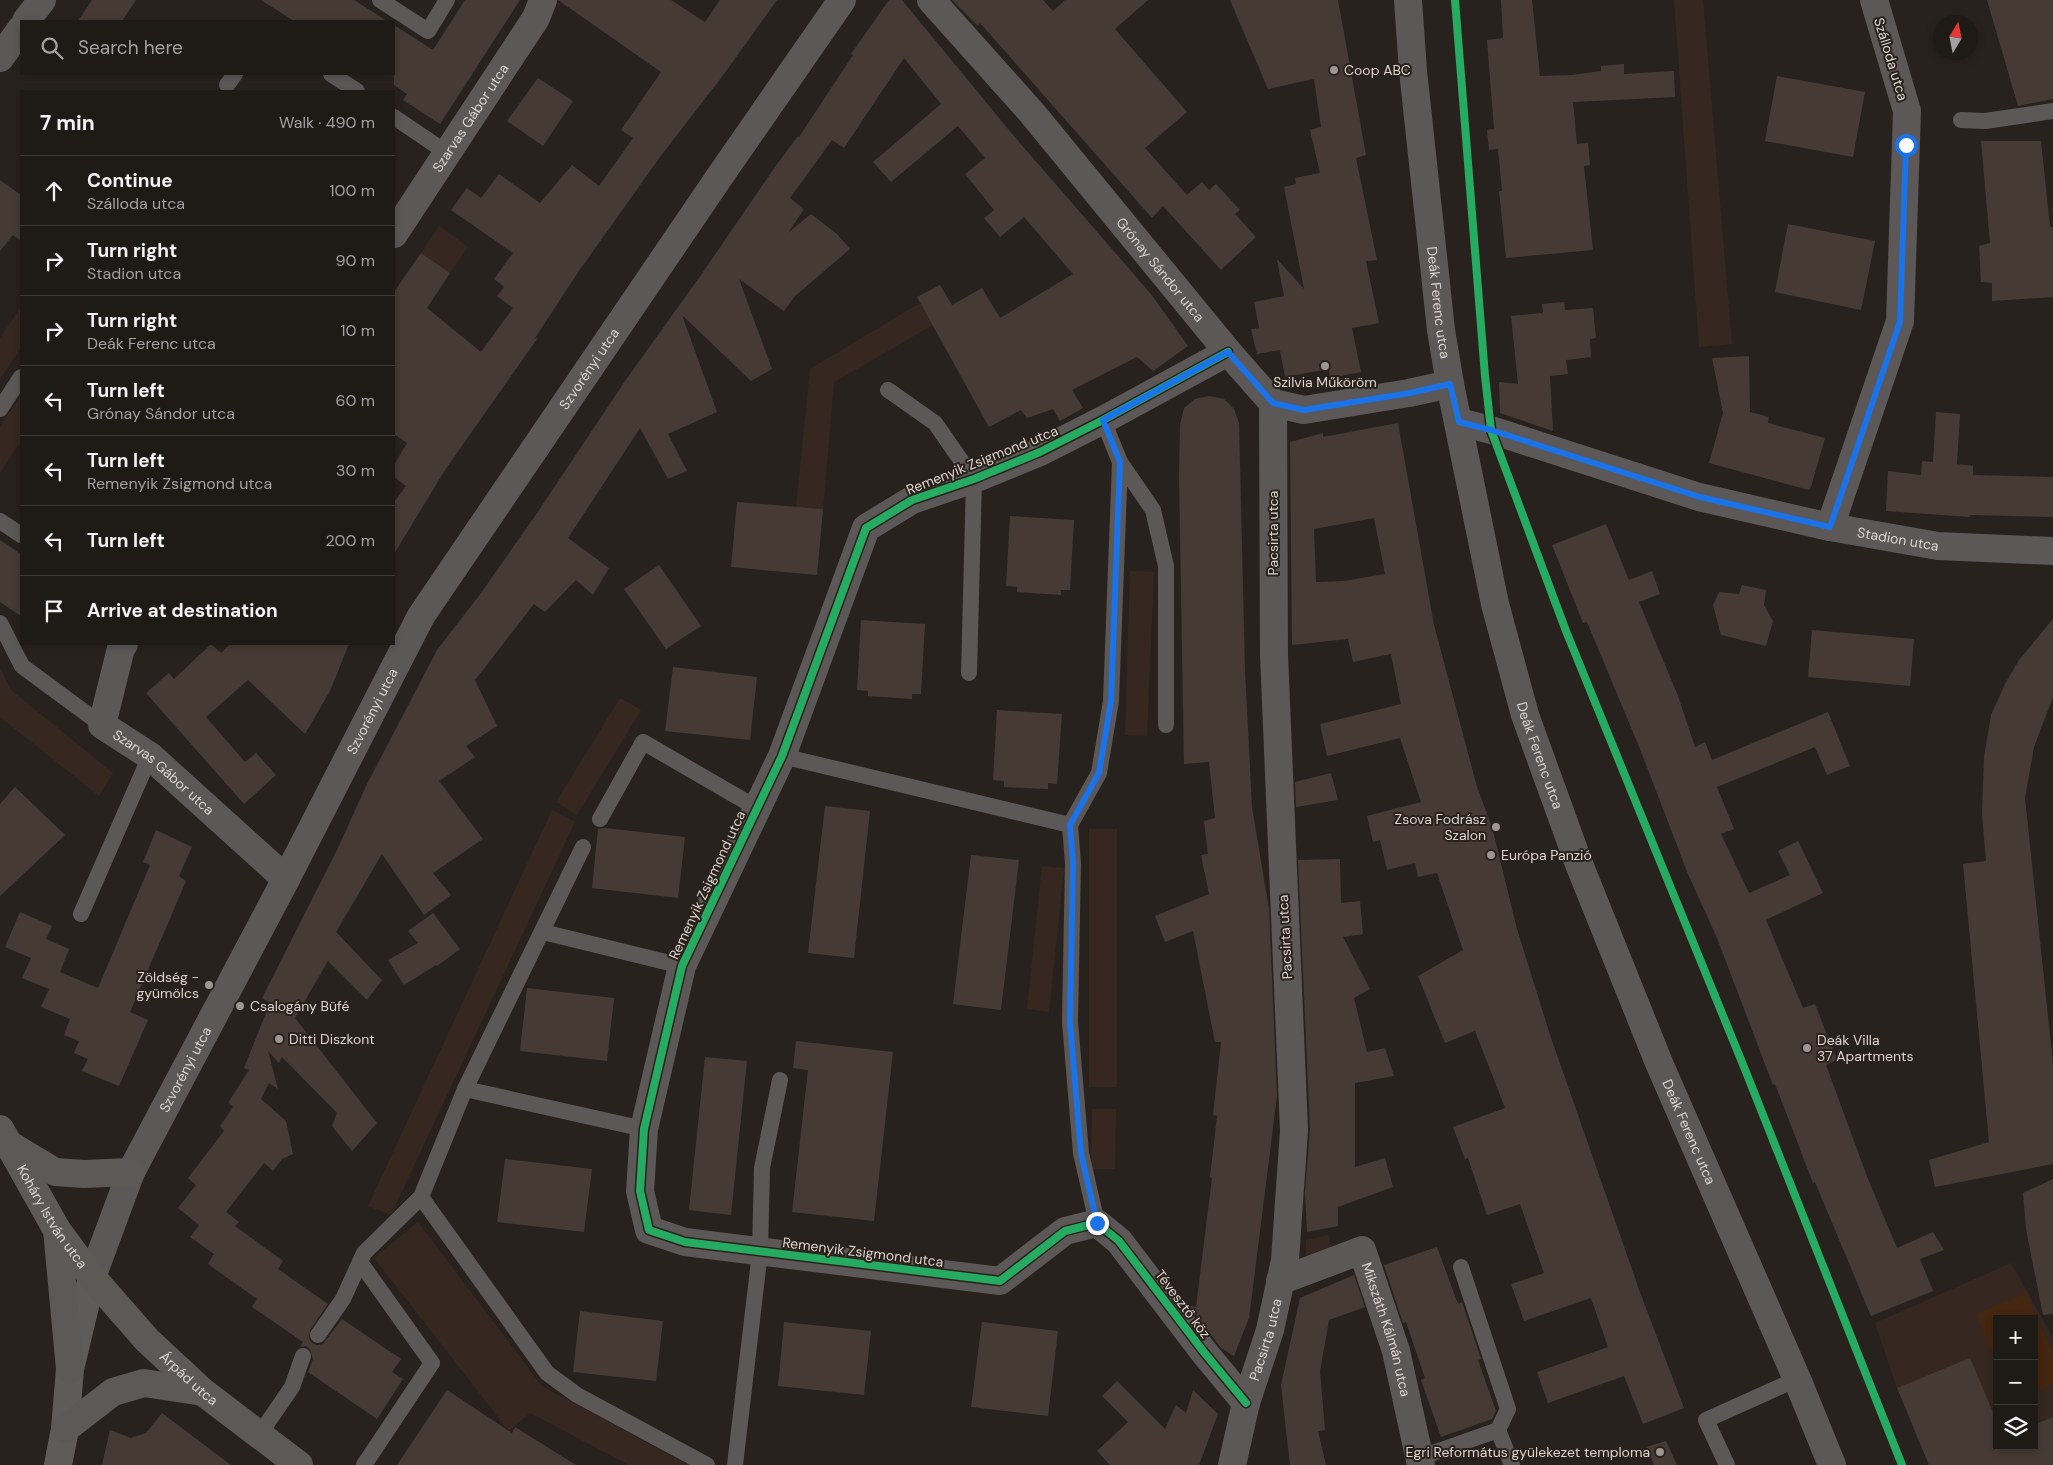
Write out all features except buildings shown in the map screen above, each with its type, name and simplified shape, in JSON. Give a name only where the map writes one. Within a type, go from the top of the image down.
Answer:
[{"type":"main road","points":[[4,1136],[55,1172],[84,1174],[131,1172]]},
{"type":"main road","name":"Koháry István utca","points":[[4,1136],[57,1230],[92,1277]]},
{"type":"main road","points":[[57,1230],[70,1369]]},
{"type":"main road","name":"Szvorényi utca","points":[[58,1465],[65,1430],[70,1369],[92,1277]]},
{"type":"main road","name":"Árpád utca","points":[[92,1277],[147,1340],[203,1392],[299,1465]]},
{"type":"main road","points":[[65,1430],[113,1392],[144,1383],[203,1392]]},
{"type":"street","points":[[27,20],[42,0]]},
{"type":"street","name":"Szarvas Gábor utca","points":[[395,232],[536,18],[543,0]]},
{"type":"street","name":"Szvorényi utca","points":[[92,1277],[131,1172],[286,879],[421,616],[842,0]]},
{"type":"street","name":"Grónay Sándor utca","points":[[930,0],[1032,113],[1228,352],[1273,403]]},
{"type":"street","name":"Deák Ferenc utca","points":[[1408,0],[1417,109],[1441,330],[1450,384],[1495,604],[1525,715],[1579,864],[1659,1063],[1797,1379],[1832,1465]]},
{"type":"street","name":"Szálloda utca","points":[[1830,527],[1900,322],[1907,111],[1874,0]]},
{"type":"street","points":[[0,58],[20,29]]},
{"type":"street","name":"Remenyik Zsigmond utca","points":[[1097,1223],[1066,1231],[1000,1281],[685,1242],[649,1230],[640,1191],[644,1129],[682,966],[782,756],[866,528],[912,500],[974,479],[1040,452],[1228,352]]},
{"type":"street","points":[[1273,403],[1304,410],[1410,393],[1450,384]]},
{"type":"street","name":"Pacsirta utca","points":[[1232,1465],[1246,1403],[1270,1330],[1285,1260],[1294,1130],[1274,655],[1273,403]]},
{"type":"street","name":"Stadion utca","points":[[1459,422],[1491,430],[1700,497],[1830,527],[1938,546],[2053,550]]},
{"type":"street","name":"Szarvas Gábor utca","points":[[123,645],[102,725],[150,756],[286,879]]},
{"type":"street","name":"Tévesztő köz","points":[[1097,1223],[1118,1241],[1203,1351],[1246,1403]]},
{"type":"street","name":"Mikszáth Kálmán utca","points":[[1280,1281],[1362,1250],[1396,1351],[1420,1461]]},
{"type":"lane","points":[[380,0],[428,31],[447,0]]},
{"type":"lane","points":[[333,75],[355,90]]},
{"type":"lane","points":[[1961,120],[1985,121],[2053,111]]},
{"type":"lane","points":[[395,117],[447,153]]},
{"type":"lane","points":[[0,409],[20,380]]},
{"type":"lane","points":[[888,390],[935,423],[974,479],[969,673]]},
{"type":"lane","points":[[1103,420],[1120,462],[1153,510],[1166,566],[1166,725]]},
{"type":"lane","points":[[1097,1223],[1081,1153],[1070,1022],[1073,863],[1070,825],[1099,773],[1111,701],[1120,462]]},
{"type":"lane","points":[[0,521],[20,534]]},
{"type":"lane","points":[[0,623],[22,666],[102,725]]},
{"type":"lane","points":[[600,819],[643,742],[757,808]]},
{"type":"lane","points":[[81,914],[150,756]]},
{"type":"lane","points":[[782,756],[1070,825]]},
{"type":"lane","points":[[318,1335],[343,1299],[364,1253],[421,1197],[465,1089],[583,847]]},
{"type":"lane","points":[[543,932],[682,966]]},
{"type":"lane","points":[[735,1465],[760,1252],[762,1168],[780,1080]]},
{"type":"lane","points":[[465,1089],[644,1129]]},
{"type":"lane","points":[[421,1197],[547,1373],[577,1394],[708,1465]]},
{"type":"lane","points":[[360,1262],[432,1363],[364,1465]]},
{"type":"lane","points":[[1420,1461],[1498,1430],[1508,1409],[1461,1267]]},
{"type":"lane","points":[[259,1435],[292,1387],[303,1356]]},
{"type":"lane","points":[[1727,1465],[1706,1420],[1797,1379]]},
{"type":"lane","points":[[1498,1430],[1512,1465]]},
{"type":"shaded area","points":[[1674,0],[1703,0],[1732,344],[1699,347]]},
{"type":"shaded area","points":[[439,226],[468,247],[450,273],[421,253]]},
{"type":"shaded area","points":[[920,303],[933,325],[834,382],[823,509],[796,507],[810,369]]},
{"type":"shaded area","points":[[20,308],[20,349],[0,379],[0,338]]},
{"type":"shaded area","points":[[20,397],[20,443],[0,473],[0,427]]},
{"type":"shaded area","points":[[1130,571],[1154,572],[1147,736],[1125,735]]},
{"type":"shaded area","points":[[0,668],[11,690],[113,773],[99,796],[0,717]]},
{"type":"shaded area","points":[[620,698],[641,710],[577,815],[556,802]]},
{"type":"shaded area","points":[[552,810],[575,822],[391,1215],[368,1206]]},
{"type":"shaded area","points":[[1089,829],[1117,829],[1117,1087],[1089,1087]]},
{"type":"shaded area","points":[[1042,866],[1064,868],[1049,1012],[1027,1009]]},
{"type":"shaded area","points":[[1092,1109],[1116,1109],[1115,1169],[1091,1169]]},
{"type":"shaded area","points":[[418,1222],[542,1386],[688,1465],[629,1465],[530,1413],[509,1431],[374,1258]]},
{"type":"shaded area","points":[[1328,1235],[1332,1252],[1306,1262],[1306,1240]]},
{"type":"shaded area","points":[[2011,1263],[2053,1338],[2053,1465],[1929,1465],[1897,1388],[1875,1323]]},
{"type":"shaded area","points":[[2026,1293],[2036,1315],[1993,1315],[1993,1354],[1976,1314]]},
{"type":"shaded area","points":[[2038,1321],[2053,1355],[2053,1384],[2038,1390]]},
{"type":"cycle path","points":[[1455,0],[1491,430],[1566,631],[1746,1072],[1902,1465]]},
{"type":"cycle path","points":[[1228,352],[1040,452],[974,479],[912,500],[866,528],[782,756],[682,966],[644,1129],[640,1191],[649,1230],[685,1242],[1000,1281],[1065,1231],[1097,1223],[1119,1241],[1203,1351],[1246,1403]]},
{"type":"place","name":"Coop ABC","points":[[1334,70]]},
{"type":"place","name":"Szilvia Műköröm","points":[[1325,366]]},
{"type":"place","name":"Zsova Fodrász Szalon","points":[[1496,827]]},
{"type":"place","name":"Európa Panzió","points":[[1491,855]]},
{"type":"place","name":"Zöldség - gyümölcs","points":[[209,985]]},
{"type":"place","name":"Csalogány Büfé","points":[[240,1006]]},
{"type":"place","name":"Ditti Diszkont","points":[[279,1039]]},
{"type":"place","name":"Deák Villa 37 Apartments","points":[[1807,1048]]},
{"type":"place","name":"Egri Református gyülekezet temploma","points":[[1660,1452]]},
{"type":"route","points":[[1097,1223],[1081,1153],[1070,1022],[1073,863],[1070,825],[1099,773],[1111,701],[1120,462],[1103,420],[1228,352],[1273,403],[1304,410],[1410,393],[1450,384],[1459,422],[1491,430],[1700,497],[1830,527],[1900,322],[1906,145]]}]
